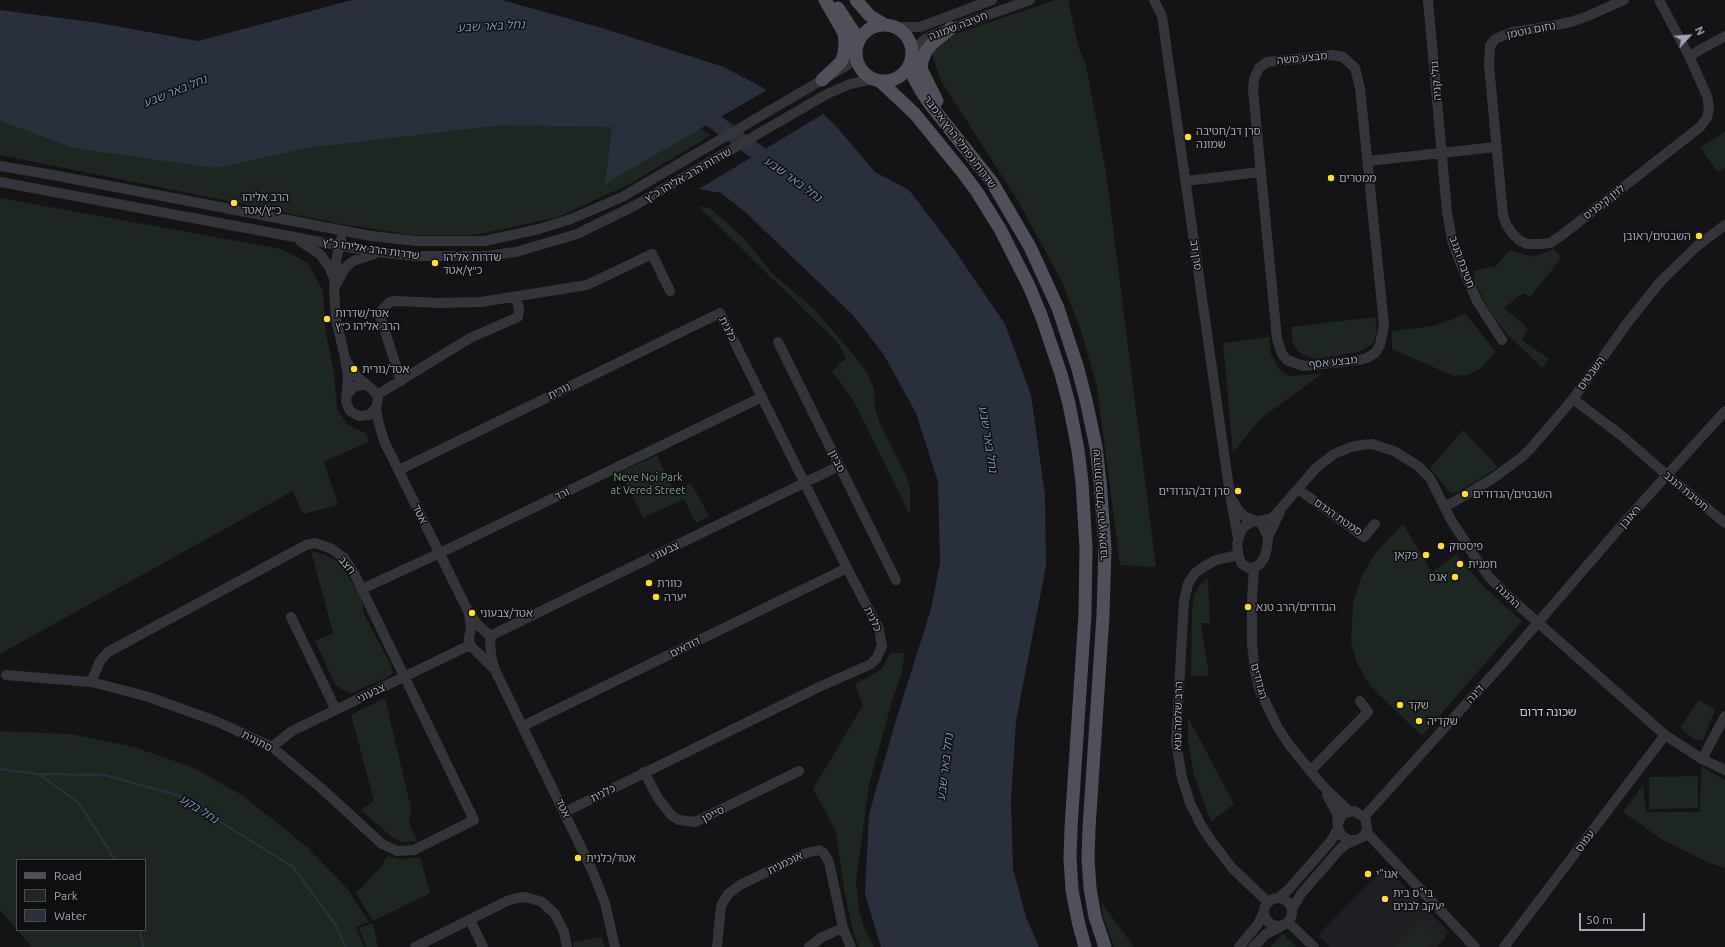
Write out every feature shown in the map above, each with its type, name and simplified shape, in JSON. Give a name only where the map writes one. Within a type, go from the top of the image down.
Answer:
[{"type":"main road","points":[[818,82],[841,62],[844,54],[845,43],[844,33],[825,0]]},
{"type":"main road","points":[[832,0],[846,18],[858,45],[857,59],[865,74],[876,80],[888,81],[903,74],[912,56],[907,36],[870,16],[856,0]]},
{"type":"main road","points":[[858,45],[870,29],[877,26],[890,26]]},
{"type":"main road","points":[[951,28],[926,51],[922,61],[921,70],[936,99],[966,148]]},
{"type":"main road","name":"שדרות נפתלי הרץ אימבר","points":[[912,56],[914,78],[920,89],[929,103],[966,148],[996,188],[1021,230],[1046,279],[1078,368],[1096,447],[1103,517],[1105,582],[1088,858],[1090,888],[1095,917],[1105,947]]},
{"type":"main road","name":"שדרות נפתלי הרץ אימבר","points":[[876,80],[915,114],[963,173],[977,192],[1000,229],[1029,286],[1041,315],[1061,374],[1069,404],[1078,450],[1082,482],[1086,548],[1085,607],[1070,858],[1074,898],[1085,947]]},
{"type":"street","name":"חטיבה שמונה","points":[[890,26],[920,26],[992,0]]},
{"type":"street","name":"חטיבה שמונה","points":[[912,56],[924,40],[951,28],[1030,0]]},
{"type":"street","name":"סרן דב","points":[[1154,0],[1162,16]]},
{"type":"street","name":"סרן דב","points":[[1164,0],[1162,16],[1230,495],[1238,538]]},
{"type":"street","name":"נחום גוטמן","points":[[1496,147],[1488,65],[1490,46],[1495,39],[1513,32],[1552,26],[1577,20],[1624,0]]},
{"type":"street","points":[[1659,0],[1689,56],[1725,36]]},
{"type":"street","name":"גולי קניה","points":[[1430,3],[1442,153]]},
{"type":"street","name":"שדרות הרב אליהו כ\"ץ","points":[[0,166],[371,236],[416,241],[452,242],[485,240],[539,229],[578,216],[622,197],[846,66],[852,60],[858,45]]},
{"type":"street","name":"מבצע משה","points":[[1260,172],[1253,90],[1254,79],[1258,68],[1268,62],[1332,55],[1343,57],[1353,65],[1358,77],[1368,161]]},
{"type":"street","name":"לוין קיפניס","points":[[1496,147],[1503,215],[1506,224],[1515,236],[1527,244],[1550,242],[1562,235],[1700,127],[1707,118],[1709,107],[1707,96],[1689,56]]},
{"type":"street","name":"שדרות הרב אליהו כ\"ץ","points":[[0,182],[339,246],[415,256],[487,256],[516,252],[577,234],[622,212],[827,94],[850,84],[876,80]]},
{"type":"street","points":[[1368,161],[1496,147]]},
{"type":"street","name":"חטיבת הנגב","points":[[1442,153],[1452,240],[1476,301],[1502,340]]},
{"type":"street","name":"מבצע אסף","points":[[1260,172],[1277,339],[1282,354],[1287,360],[1303,366],[1311,366],[1367,358],[1375,352],[1380,345],[1384,325],[1368,161]]},
{"type":"street","points":[[1186,180],[1260,172]]},
{"type":"street","name":"השבטים","points":[[1445,507],[1492,479],[1522,457],[1544,434],[1573,398],[1628,322],[1661,281],[1696,247],[1725,224]]},
{"type":"street","points":[[342,230],[336,261],[334,284],[336,319],[348,377],[348,407],[352,413],[359,416],[367,416],[376,408],[378,399],[377,395],[357,376],[345,358]]},
{"type":"street","points":[[293,237],[321,255],[329,266],[334,284]]},
{"type":"street","points":[[334,284],[345,268],[353,262],[363,257],[380,252]]},
{"type":"street","points":[[401,381],[381,321],[381,311],[385,305],[396,301],[440,303],[481,302],[587,284],[652,254],[670,291]]},
{"type":"street","points":[[377,395],[470,338],[518,317],[520,309],[516,296]]},
{"type":"street","name":"כלנית","points":[[565,812],[819,687],[864,668],[876,659],[882,646],[879,630],[720,313]]},
{"type":"street","name":"נורית","points":[[399,470],[720,313]]},
{"type":"street","name":"סביון","points":[[778,342],[896,580]]},
{"type":"street","points":[[347,395],[352,388],[356,386],[367,385]]},
{"type":"street","name":"ורד","points":[[362,588],[440,553],[762,397]]},
{"type":"street","name":"חטיבת הנגב","points":[[1573,398],[1622,436],[1725,523]]},
{"type":"street","name":"אטד","points":[[376,408],[384,441]]},
{"type":"street","name":"ראובן","points":[[1537,624],[1629,517],[1668,476],[1725,411]]},
{"type":"street","name":"אטד","points":[[359,416],[372,424],[384,441],[467,609],[488,637],[491,655],[497,674],[592,870],[605,903],[615,947]]},
{"type":"street","name":"ההגנה","points":[[1255,521],[1270,519],[1281,509],[1316,468],[1334,454],[1351,447],[1372,444],[1394,451],[1418,466],[1430,478],[1461,537],[1488,577],[1537,624],[1665,735],[1702,759],[1725,770]]},
{"type":"street","name":"צבעוני","points":[[488,637],[839,466]]},
{"type":"street","name":"סמטת הגדם","points":[[1298,489],[1364,536],[1375,524]]},
{"type":"street","name":"סרן דב","points":[[1230,495],[1238,510],[1245,517],[1255,521]]},
{"type":"street","name":"ההגנה","points":[[1268,537],[1281,509]]},
{"type":"street","points":[[1255,521],[1261,523],[1268,537],[1264,558],[1259,565],[1250,569],[1242,564],[1238,555],[1238,538],[1245,526],[1255,521]]},
{"type":"street","name":"חצב","points":[[91,682],[100,661],[108,652],[306,545],[315,543],[332,549],[344,558],[356,574],[474,820]]},
{"type":"street","name":"הרב שלמה טנא","points":[[1238,555],[1216,560],[1205,566],[1195,573],[1188,584],[1184,601],[1176,742],[1182,778],[1190,803],[1201,825],[1233,870],[1266,907]]},
{"type":"street","name":"דודאים","points":[[523,726],[847,568]]},
{"type":"street","name":"הגדודים","points":[[1254,568],[1252,644],[1255,671],[1260,691],[1278,728],[1334,806],[1337,814],[1338,826]]},
{"type":"street","name":"אטד","points":[[467,609],[470,621],[471,643],[486,659],[497,674]]},
{"type":"street","points":[[291,617],[336,710]]},
{"type":"street","name":"דינה","points":[[1364,817],[1537,624]]},
{"type":"street","points":[[478,629],[488,637],[486,650],[478,651],[471,643],[478,629]]},
{"type":"street","name":"צבעוני","points":[[272,747],[292,731],[471,643]]},
{"type":"street","name":"סתונית","points":[[6,675],[91,682],[149,697],[218,722],[272,747],[321,788],[382,844],[397,851],[414,850],[474,820]]},
{"type":"street","points":[[1313,775],[1368,712],[1360,701]]},
{"type":"street","points":[[1702,759],[1725,716]]},
{"type":"street","name":"עמוס","points":[[1504,947],[1665,735]]},
{"type":"street","name":"סייפן","points":[[644,772],[658,798],[668,812],[679,820],[696,822],[799,771]]},
{"type":"street","name":"הגדודים","points":[[1313,775],[1350,812]]},
{"type":"street","points":[[1239,947],[1258,924],[1266,907],[1288,890],[1331,841],[1342,816],[1350,812],[1358,812],[1364,817],[1367,830],[1475,946]]},
{"type":"street","points":[[1338,826],[1342,836],[1345,839],[1373,844],[1386,852]]},
{"type":"street","points":[[1253,947],[1266,934],[1284,925],[1292,916],[1292,908],[1301,894],[1340,849],[1348,843],[1363,837],[1367,830]]},
{"type":"street","name":"אוכמנית","points":[[717,947],[721,906],[728,894],[740,885],[806,853],[814,851],[823,852],[829,862],[843,928]]},
{"type":"street","points":[[415,947],[517,898],[534,898],[549,907],[555,914],[564,932],[567,947]]},
{"type":"street","points":[[1278,898],[1287,901],[1292,908]]},
{"type":"street","points":[[1266,907],[1264,915],[1268,923],[1284,925],[1314,947]]},
{"type":"street","points":[[470,920],[483,947]]},
{"type":"street","points":[[809,947],[822,937],[843,928],[851,947]]},
{"type":"shaded area","name":"בי\"ס בית יעקב לבנים","points":[[1385,867],[1448,931],[1445,938],[1437,947],[1330,947],[1318,935]]},
{"type":"green space","points":[[1055,0],[1068,0],[1078,45],[1086,65],[1106,172],[1156,567],[1120,565],[1097,387],[1081,331],[1063,284],[1018,201],[941,81],[931,51],[949,36]]},
{"type":"green space","points":[[650,100],[711,135],[632,183],[558,217],[476,235],[413,235],[341,224],[0,155],[0,121],[73,148],[308,148]]},
{"type":"green space","points":[[1725,131],[1725,168],[1717,172],[1701,148]]},
{"type":"green space","points":[[0,198],[281,249],[308,263],[323,291],[326,334],[334,372],[337,409],[348,425],[365,433],[370,441],[324,462],[338,505],[303,514],[293,491],[0,654]]},
{"type":"green space","points":[[698,206],[710,208],[744,238],[772,273],[815,310],[867,373],[874,389],[875,407],[880,424],[907,477],[910,489],[910,515],[854,402],[832,371],[846,358],[837,342]]},
{"type":"green space","points":[[1554,249],[1561,257],[1530,297],[1523,293],[1504,308],[1528,328],[1522,340],[1549,359],[1542,368],[1507,334],[1490,312],[1475,283],[1473,271],[1496,266],[1510,250],[1533,257]]},
{"type":"green space","points":[[1465,313],[1496,352],[1480,369],[1467,375],[1454,376],[1392,349],[1392,331],[1433,326],[1451,320]]},
{"type":"green space","points":[[1375,317],[1377,332],[1373,344],[1359,352],[1313,359],[1300,353],[1293,344],[1291,327]]},
{"type":"green space","points":[[1269,337],[1271,354],[1280,370],[1289,376],[1322,374],[1260,419],[1233,453],[1223,343]]},
{"type":"green space","points":[[1463,430],[1498,467],[1462,490],[1451,494],[1430,468]]},
{"type":"green space","name":"Neve Noi Park at Vered Street","points":[[657,455],[670,484],[677,490],[691,483],[709,516],[696,523],[684,499],[643,518],[621,472]]},
{"type":"green space","points":[[1403,524],[1432,572],[1457,554],[1483,586],[1522,621],[1422,736],[1371,687],[1357,663],[1351,642],[1353,604],[1362,575],[1377,551]]},
{"type":"green space","points":[[311,551],[325,555],[337,561],[345,571],[362,600],[364,614],[391,665],[393,673],[388,677],[352,693],[341,689],[335,684],[315,641],[333,633]]},
{"type":"green space","points":[[1208,578],[1210,623],[1201,623],[1209,676],[1191,676],[1192,609],[1194,596],[1200,584]]},
{"type":"green space","points":[[890,653],[905,653],[901,675],[892,701],[869,785],[856,882],[859,909],[864,927],[874,947],[859,947],[854,936],[844,889],[836,831],[813,789],[863,705],[855,684],[882,669]]},
{"type":"green space","points":[[385,698],[411,808],[409,823],[417,841],[402,842],[392,837],[361,810],[374,801],[351,715]]},
{"type":"green space","points":[[1699,699],[1715,710],[1703,740],[1695,740],[1680,728]]},
{"type":"green space","points":[[1188,717],[1234,804],[1211,822],[1194,775],[1188,742]]},
{"type":"green space","points":[[0,731],[70,734],[134,747],[192,767],[242,795],[306,846],[347,888],[369,922],[356,927],[364,947],[32,947],[18,931],[146,931],[146,859],[16,859],[16,929],[0,910]]},
{"type":"green space","points":[[1701,766],[1725,780],[1725,868],[1707,862],[1661,839],[1623,812],[1643,785],[1646,812],[1700,812]]},
{"type":"green space","points":[[1698,776],[1698,808],[1649,809],[1649,777]]},
{"type":"green space","points":[[387,856],[399,859],[420,857],[430,893],[373,921],[356,893],[382,866]]},
{"type":"green space","points":[[1101,902],[1134,947],[1114,947],[1103,917]]},
{"type":"green space","points":[[1422,920],[1438,937],[1428,947],[1396,947]]},
{"type":"green space","points":[[373,923],[378,947],[366,947],[359,928]]},
{"type":"green space","points":[[1283,934],[1297,947],[1270,947]]},
{"type":"green space","points":[[602,937],[605,947],[573,947],[573,942]]},
{"type":"water","points":[[352,0],[502,0],[602,28],[724,67],[767,90],[605,184],[612,127],[501,125],[308,148],[216,168],[73,148],[0,121],[0,10],[99,23],[198,41]]},
{"type":"water","points":[[823,114],[835,125],[875,172],[909,190],[953,248],[1005,324],[1031,395],[1045,495],[1046,566],[1016,721],[1011,800],[1013,869],[1026,917],[1039,947],[881,947],[865,894],[869,814],[896,720],[931,609],[940,563],[938,482],[916,413],[884,355],[854,316],[744,211],[721,193],[699,189]]},
{"type":"waterway","name":"נחל באר שבע","points":[[697,109],[775,165]]},
{"type":"waterway","name":"נחל בקע","points":[[0,769],[39,774],[104,775],[177,795],[293,867],[335,924],[346,947]]},
{"type":"waterway","points":[[40,775],[79,803],[114,859]]},
{"type":"waterway","points":[[140,931],[143,947]]},
{"type":"place","name":"סרן דב/חטיבה שמונה","points":[[1188,137]]},
{"type":"place","name":"ממטרים","points":[[1331,178]]},
{"type":"place","name":"הרב אליהו כ״ץ/אטד","points":[[234,203]]},
{"type":"place","name":"השבטים/ראובן","points":[[1699,236]]},
{"type":"place","name":"שדרות אליהו כ״ץ/אטד","points":[[435,263]]},
{"type":"place","name":"אטד/שדרות הרב אליהו כ״ץ","points":[[327,319]]},
{"type":"place","name":"אטד/נורית","points":[[354,369]]},
{"type":"place","name":"סרן דב/הגדודים","points":[[1238,491]]},
{"type":"place","name":"השבטים/הגדודים","points":[[1465,494]]},
{"type":"place","name":"פיסטוק","points":[[1441,546]]},
{"type":"place","name":"פקאן","points":[[1426,555]]},
{"type":"place","name":"חמנית","points":[[1460,564]]},
{"type":"place","name":"אגס","points":[[1455,577]]},
{"type":"place","name":"כוורת","points":[[649,583]]},
{"type":"place","name":"יערה","points":[[656,597]]},
{"type":"place","name":"הגדודים/הרב טנא","points":[[1248,607]]},
{"type":"place","name":"אטד/צבעוני","points":[[472,613]]},
{"type":"place","name":"שקד","points":[[1400,705]]},
{"type":"place","name":"שקדיה","points":[[1419,721]]},
{"type":"place","name":"אטד/כלנית","points":[[578,858]]},
{"type":"place","name":"אגו\"י","points":[[1368,874]]},
{"type":"place","name":"בי\"ס בית יעקב לבנים","points":[[1385,899]]},
{"type":"district","name":"שכונה דרום","points":[[1548,712]]}]
